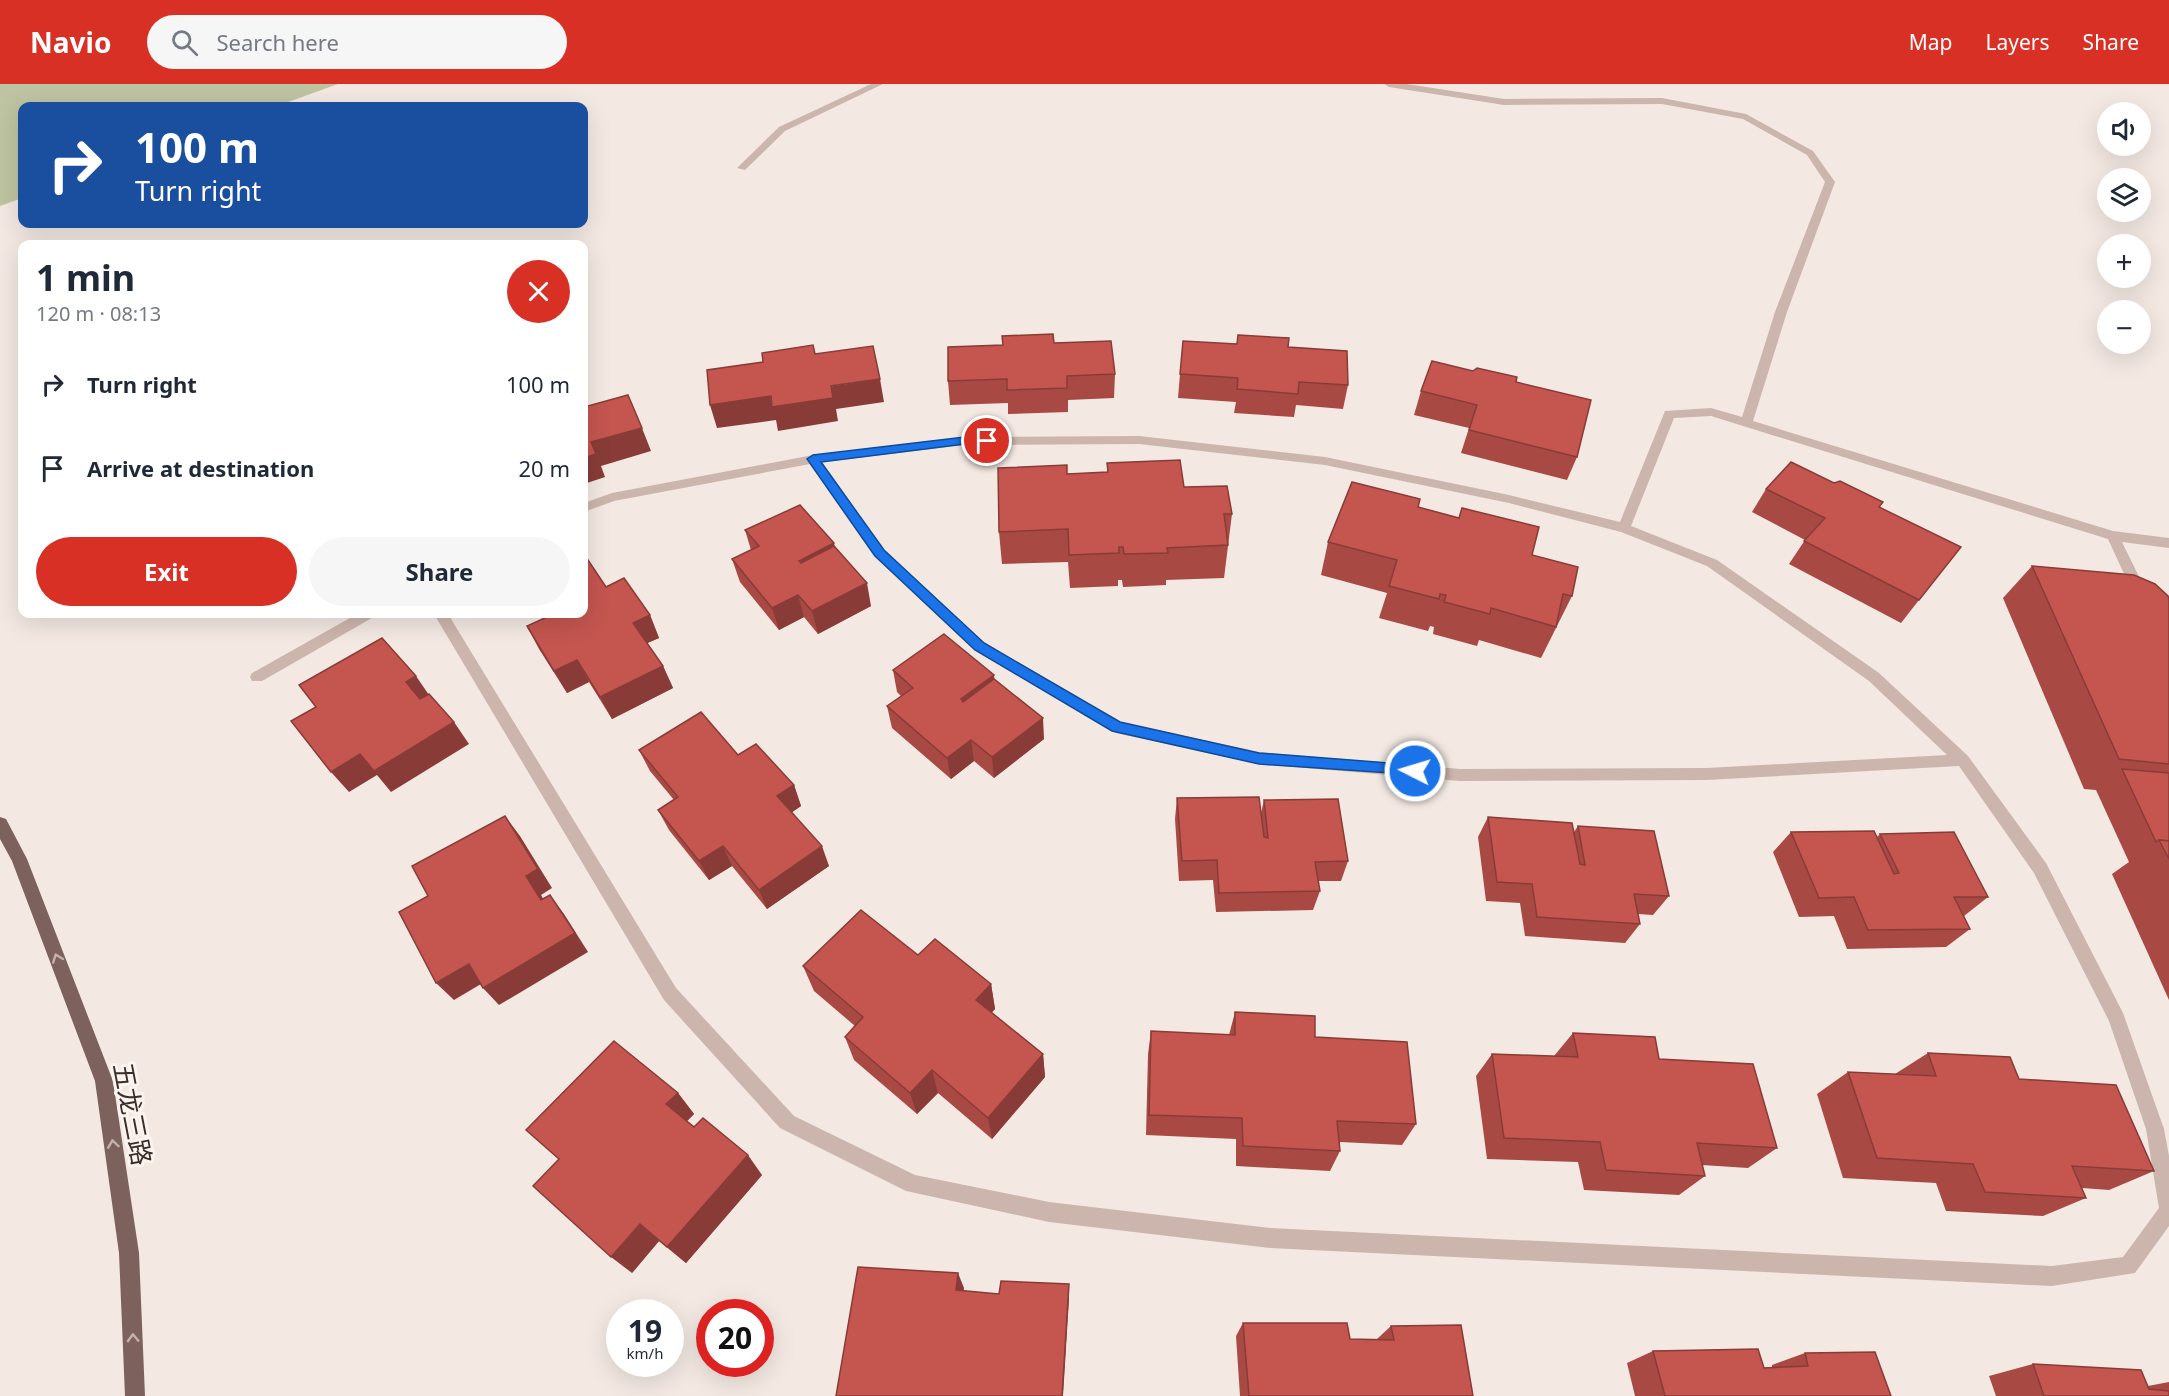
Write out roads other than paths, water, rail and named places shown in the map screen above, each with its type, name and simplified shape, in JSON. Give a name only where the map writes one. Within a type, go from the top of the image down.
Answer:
[{"type":"main road","name":"五龙三路","points":[[0,824],[19,859],[104,1081],[129,1253],[135,1396]]},
{"type":"lane","points":[[742,168],[782,129],[878,84]]},
{"type":"lane","points":[[1389,84],[1504,102],[1662,101],[1746,117],[1810,153],[1830,182],[1781,312],[1746,423]]},
{"type":"lane","points":[[1624,528],[1669,414],[1711,412],[2113,536],[2169,543]]},
{"type":"lane","points":[[443,618],[670,994],[787,1122],[913,1184],[1049,1212],[1270,1238],[2052,1276],[2128,1266],[2169,1210],[2155,1129],[2117,1019],[2045,878],[1963,760],[1874,677],[1712,563],[1624,528],[1509,499],[1325,461],[1139,440],[965,441],[813,459],[612,497],[588,506]]},
{"type":"lane","points":[[813,459],[879,553],[979,646],[1116,727],[1259,758],[1460,775],[1707,774],[1963,760]]},
{"type":"lane","points":[[2113,536],[2146,606]]},
{"type":"lane","points":[[257,677],[361,618]]}]
